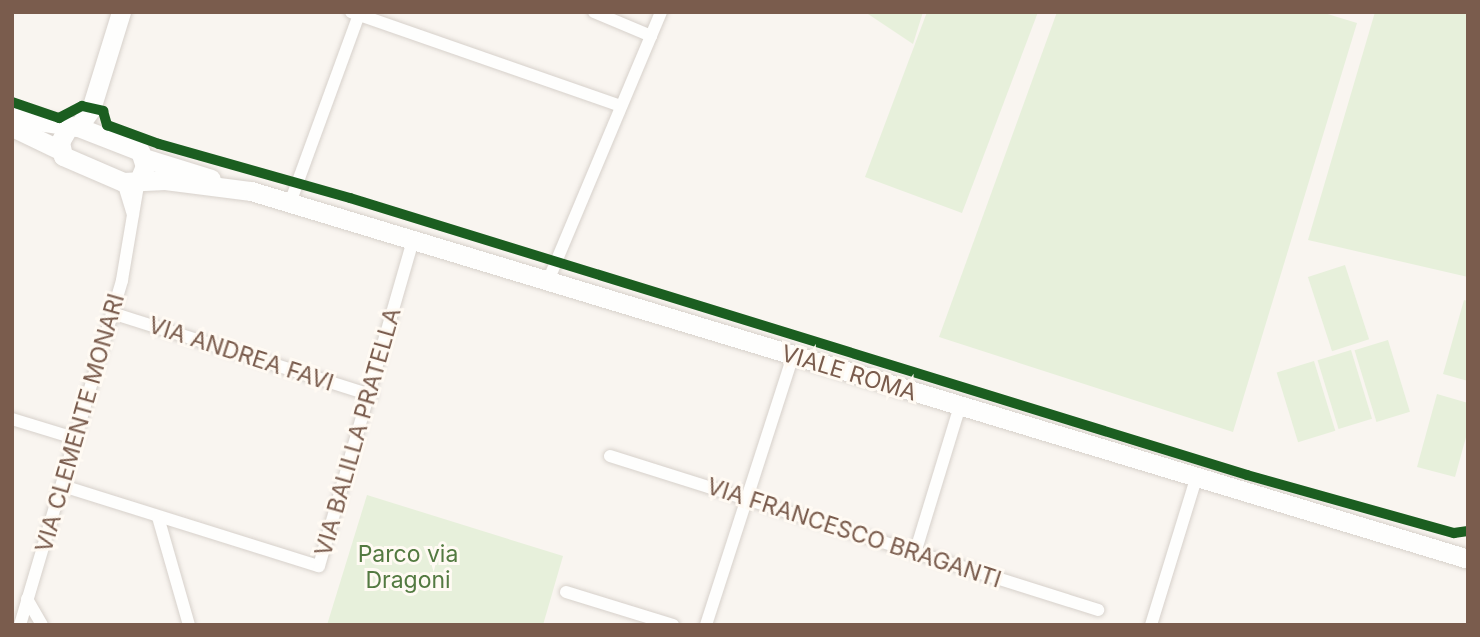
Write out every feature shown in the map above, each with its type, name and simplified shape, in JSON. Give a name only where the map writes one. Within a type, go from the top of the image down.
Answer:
[{"type":"main road","points":[[13,125],[60,150],[73,127],[91,109],[121,12]]},
{"type":"main road","points":[[91,109],[99,137]]},
{"type":"main road","points":[[13,125],[73,127]]},
{"type":"main road","name":"VIALE ROMA","points":[[73,127],[140,151],[144,158],[231,189],[290,203],[1468,559]]},
{"type":"main road","name":"VIALE ROMA","points":[[60,150],[69,159],[131,181],[231,189]]},
{"type":"main road","points":[[131,181],[144,158]]},
{"type":"street","points":[[594,12],[651,36]]},
{"type":"street","points":[[548,282],[661,12]]},
{"type":"street","points":[[290,203],[357,13],[621,106]]},
{"type":"street","name":"VIA CLEMENTE MONARI","points":[[20,625],[112,313],[134,219],[131,181]]},
{"type":"street","name":"VIA BALILLA PRATELLA","points":[[62,486],[319,566],[371,395],[413,241]]},
{"type":"street","name":"VIA ANDREA FAVI","points":[[112,313],[371,395]]},
{"type":"street","points":[[706,625],[793,356]]},
{"type":"street","points":[[915,553],[960,406]]},
{"type":"street","points":[[12,419],[74,438]]},
{"type":"street","name":"VIA FRANCESCO BRAGANTI","points":[[610,456],[1098,610]]},
{"type":"street","points":[[1152,625],[1196,478]]},
{"type":"street","points":[[158,517],[189,625]]},
{"type":"street","points":[[566,592],[673,625]]},
{"type":"street","points":[[27,599],[42,625]]},
{"type":"green space","points":[[865,12],[923,12],[913,44]]},
{"type":"green space","points":[[927,12],[1038,12],[962,213],[865,177]]},
{"type":"green space","points":[[1057,12],[1321,12],[1357,23],[1233,432],[939,337]]},
{"type":"green space","points":[[1375,12],[1468,12],[1468,277],[1308,240]]},
{"type":"green space","points":[[1345,265],[1369,339],[1332,351],[1308,277]]},
{"type":"green space","points":[[1464,300],[1468,301],[1468,381],[1443,374]]},
{"type":"green space","points":[[1388,340],[1410,412],[1376,422],[1355,350]]},
{"type":"green space","points":[[1351,350],[1372,419],[1339,429],[1318,360]]},
{"type":"green space","points":[[1314,361],[1335,431],[1298,442],[1277,372]]},
{"type":"green space","points":[[1437,394],[1468,403],[1468,430],[1455,477],[1417,467]]},
{"type":"green space","name":"Parco via Dragoni","points":[[367,495],[563,556],[543,625],[327,625]]},
{"type":"cycle path","points":[[12,102],[59,118],[82,106],[103,111],[107,125],[159,144],[350,198],[1247,475],[1454,533],[1468,531]]}]
